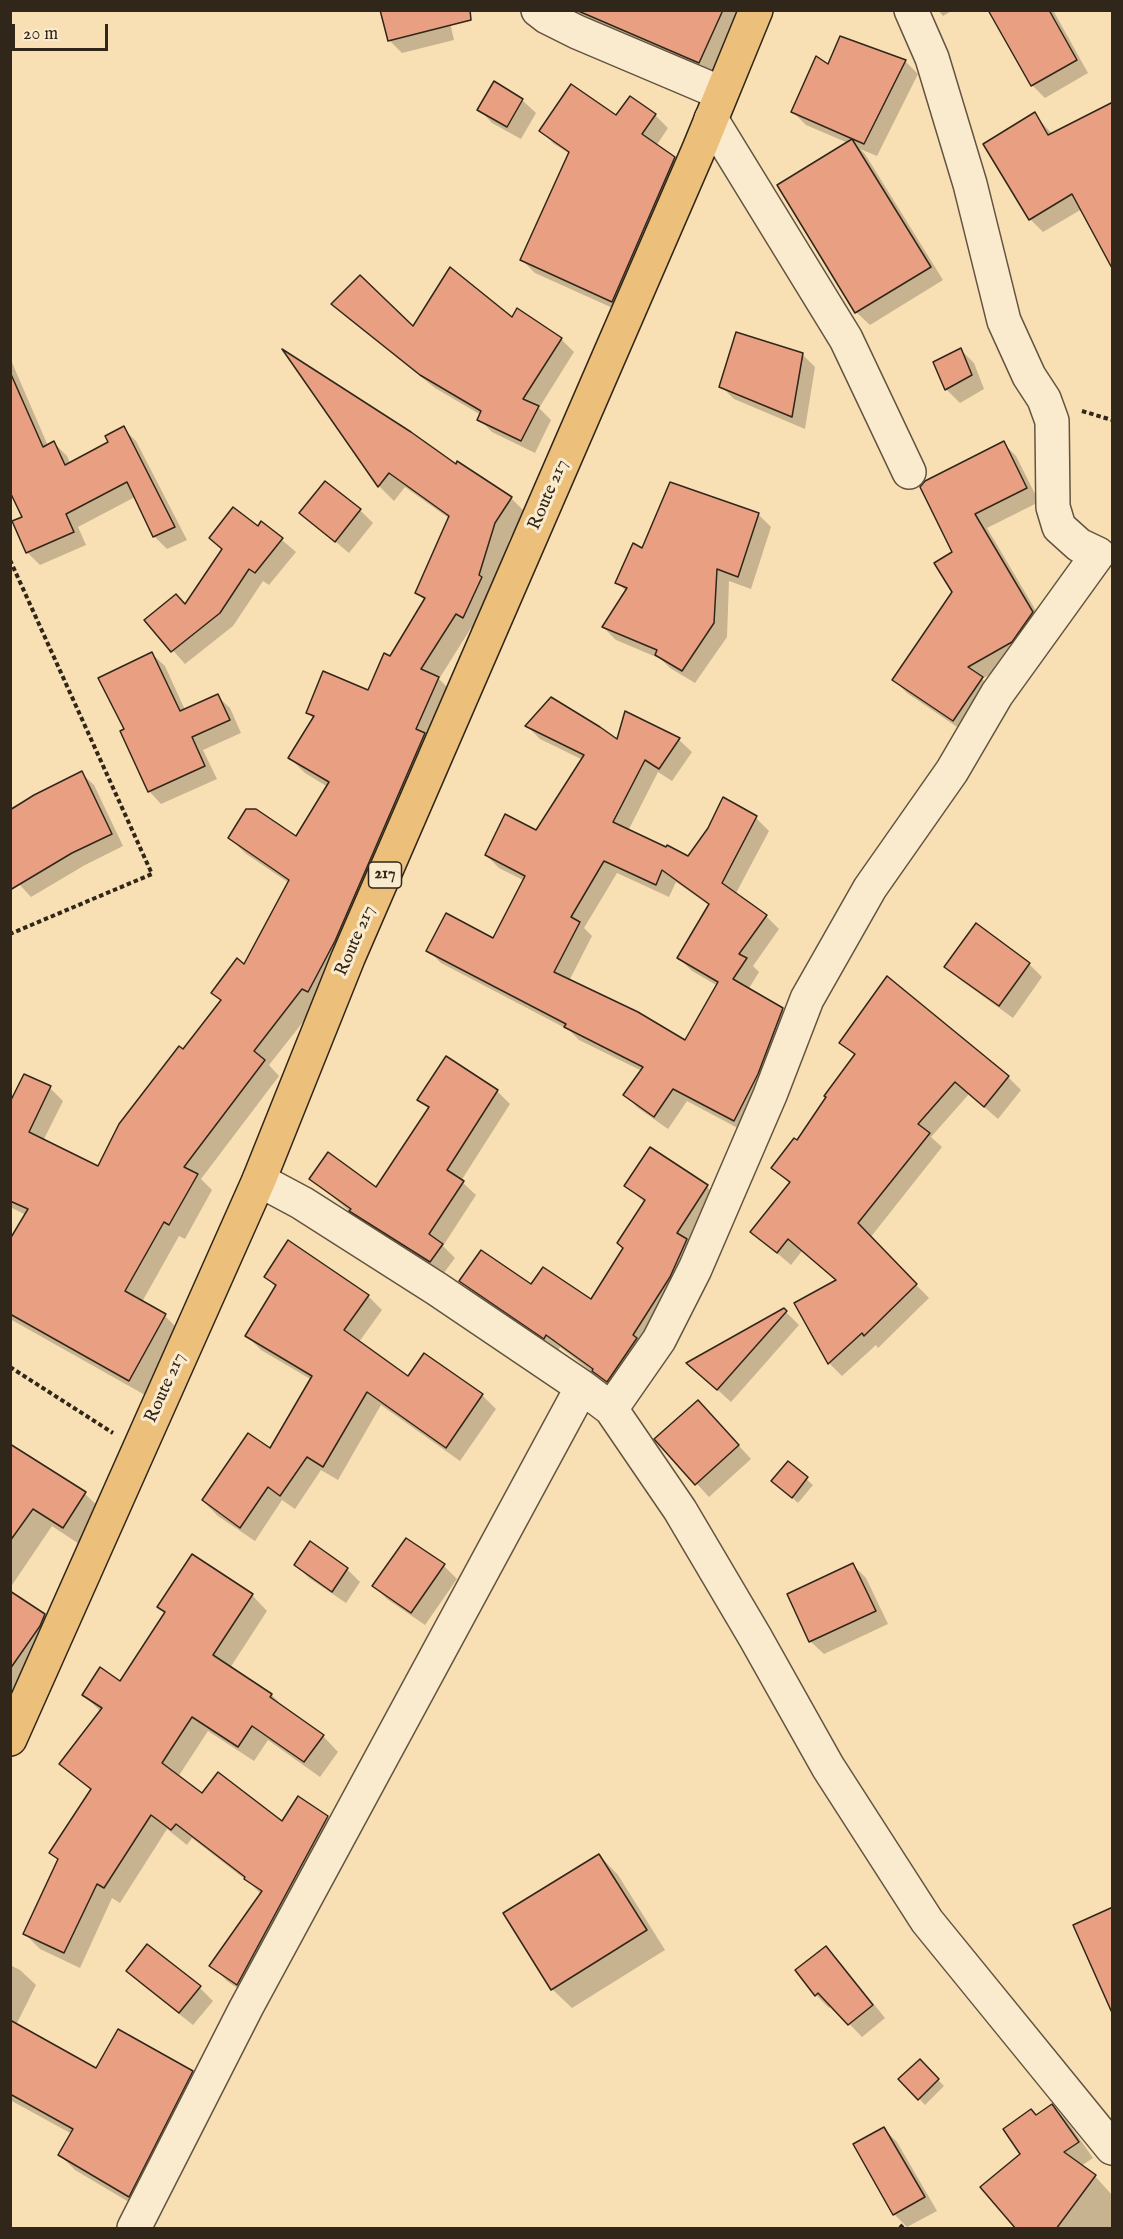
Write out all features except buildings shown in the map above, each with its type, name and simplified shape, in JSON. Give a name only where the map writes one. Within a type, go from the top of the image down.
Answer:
[{"type":"main road","name":"Route 217","points":[[10,1739],[259,1180],[348,958],[756,10]]},
{"type":"street","points":[[538,10],[547,17],[716,106],[846,339],[909,472]]},
{"type":"street","points":[[611,1409],[659,1340],[695,1269],[770,1095],[807,999],[870,888],[952,771],[997,694],[1098,554],[1079,546],[1059,527],[1053,507],[1052,421],[1044,399],[1029,376],[1004,321],[967,172],[932,58],[911,10]]},
{"type":"street","points":[[259,1180],[302,1203],[379,1252],[582,1386],[611,1409],[680,1510],[828,1767],[927,1921],[1113,2148]]},
{"type":"street","points":[[134,2229],[252,1997],[582,1386]]},
{"type":"path","points":[[10,560],[152,874],[10,934]]},
{"type":"path","points":[[10,1367],[138,1449]]}]
